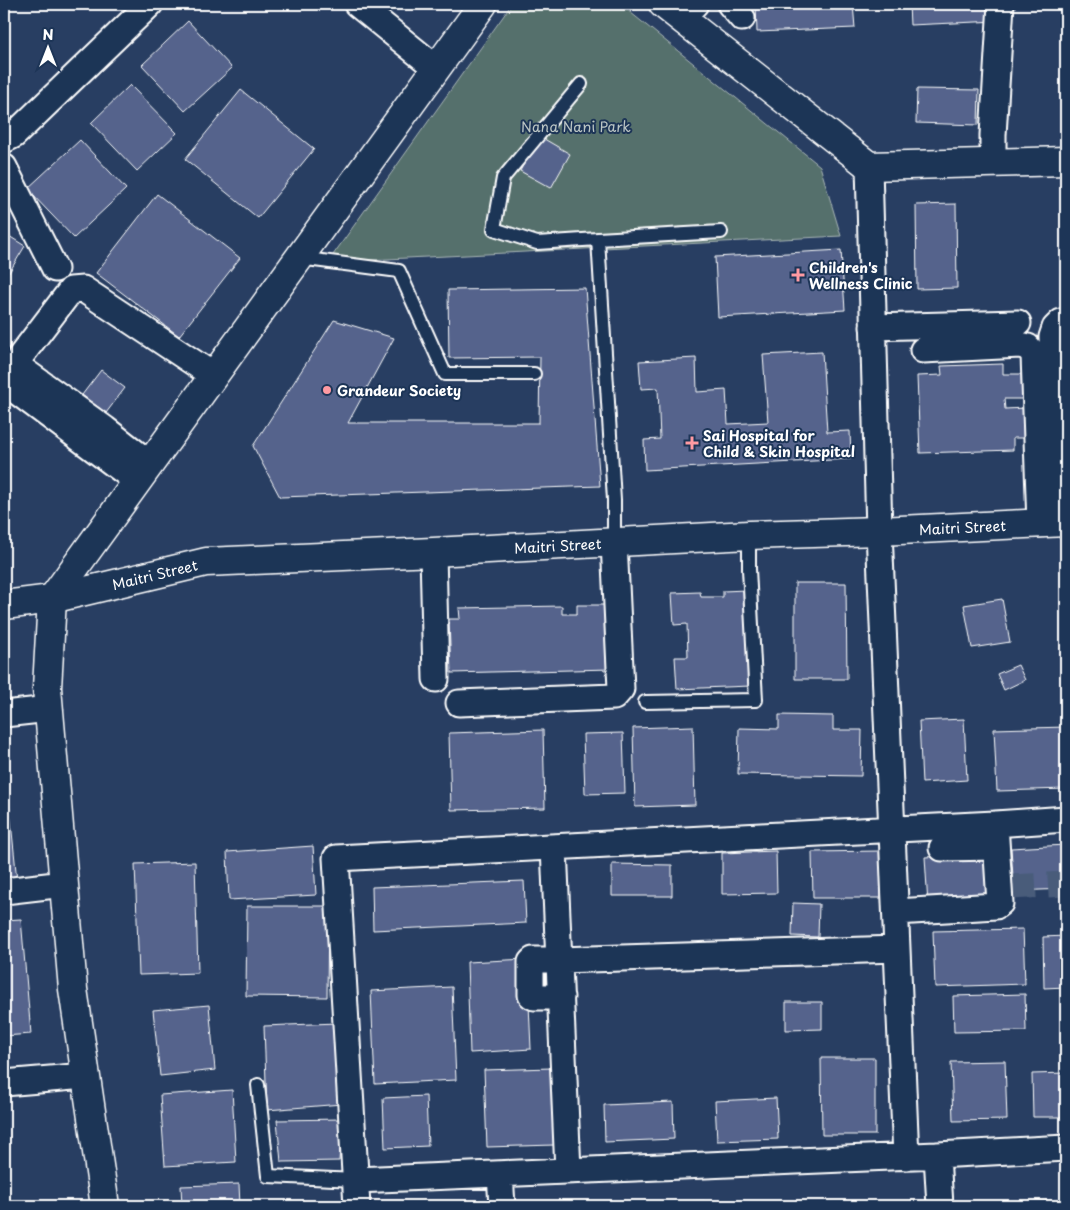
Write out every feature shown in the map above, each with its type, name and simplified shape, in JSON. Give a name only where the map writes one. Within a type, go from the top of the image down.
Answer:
[{"type":"street","points":[[4,140],[14,135],[150,4]]},
{"type":"street","points":[[357,4],[436,68]]},
{"type":"street","points":[[105,1206],[73,989],[47,688],[52,599],[483,4]]},
{"type":"street","points":[[993,162],[991,34],[1001,4]]},
{"type":"street","points":[[676,8],[869,166],[1066,161]]},
{"type":"street","points":[[869,166],[879,531],[906,1157]]},
{"type":"street","points":[[4,168],[54,269]]},
{"type":"street","points":[[144,473],[105,429],[20,368],[20,357],[71,290],[83,288],[214,376]]},
{"type":"street","points":[[1056,522],[1052,337],[1055,328],[1060,322],[1066,321]]},
{"type":"street","points":[[873,327],[1018,323]]},
{"type":"street","points":[[923,350],[1020,346],[1028,347],[1034,354],[1056,522]]},
{"type":"street","points":[[4,382],[144,473]]},
{"type":"street","name":"Maitri Street","points":[[4,605],[52,599],[206,562],[1056,522]]},
{"type":"street","points":[[459,703],[614,697],[621,689],[614,542]]},
{"type":"street","points":[[433,552],[436,679]]},
{"type":"street","points":[[4,714],[49,709]]},
{"type":"street","points":[[942,848],[999,832],[1066,819]]},
{"type":"street","points":[[357,1206],[336,858],[892,830],[999,832]]},
{"type":"street","points":[[999,832],[1011,888]]},
{"type":"street","points":[[896,912],[996,906],[1000,904],[999,832]]},
{"type":"street","points":[[554,847],[568,1171]]},
{"type":"street","points":[[4,891],[64,884]]},
{"type":"street","points":[[559,960],[897,949]]},
{"type":"street","points":[[4,1083],[85,1076]]},
{"type":"street","points":[[356,1180],[937,1156],[1066,1148]]},
{"type":"street","points":[[937,1156],[940,1206]]},
{"type":"street","points":[[500,1174],[502,1206]]},
{"type":"lane","points":[[581,84],[503,178],[494,229],[537,243],[721,232]]},
{"type":"lane","points":[[598,239],[614,500],[614,542]]},
{"type":"lane","points":[[299,258],[398,271],[445,374],[534,374]]},
{"type":"lane","points":[[645,702],[756,700],[750,535]]},
{"type":"lane","points":[[258,1085],[268,1176],[356,1180]]},
{"type":"green space","name":"Nana Nani Park","points":[[512,4],[620,4],[820,166],[841,236],[328,262]]},
{"type":"building","points":[[756,4],[853,4],[855,28],[757,32]]},
{"type":"building","points":[[909,4],[997,4],[998,21],[910,25]]},
{"type":"building","points":[[188,21],[232,68],[185,111],[142,65]]},
{"type":"building","points":[[130,85],[177,133],[137,171],[91,123]]},
{"type":"building","points":[[917,89],[979,90],[978,125],[916,123]]},
{"type":"building","points":[[241,90],[314,149],[258,218],[185,159]]},
{"type":"building","points":[[539,136],[570,154],[551,188],[520,171]]},
{"type":"building","points":[[80,140],[126,189],[74,238],[27,189]]},
{"type":"building","points":[[157,194],[240,258],[179,336],[96,273]]},
{"type":"building","points":[[956,204],[957,288],[917,289],[916,205]]},
{"type":"building","points":[[4,233],[25,246],[4,281]]},
{"type":"building","points":[[841,250],[845,310],[718,317],[715,257]]},
{"type":"building","name":"Grandeur Society","points":[[585,288],[600,486],[280,497],[253,446],[334,320],[394,338],[348,423],[539,423],[540,357],[449,358],[448,290]]},
{"type":"building","points":[[822,352],[827,432],[850,431],[851,459],[645,470],[644,440],[660,439],[658,388],[641,389],[639,361],[696,358],[697,392],[726,390],[728,424],[768,422],[763,355]]},
{"type":"building","points":[[1003,364],[1003,374],[1021,374],[1022,399],[1004,399],[1005,409],[1025,408],[1026,438],[1013,438],[1013,450],[920,453],[917,376],[942,375],[941,366]]},
{"type":"building","points":[[101,370],[125,388],[106,413],[82,395]]},
{"type":"building","points":[[795,583],[846,583],[847,679],[795,679]]},
{"type":"building","points":[[746,590],[750,686],[677,689],[675,657],[688,657],[687,624],[674,625],[672,593],[700,592],[701,597],[723,597],[723,591]]},
{"type":"building","points":[[1002,599],[1010,642],[972,648],[964,605]]},
{"type":"building","points":[[577,605],[609,605],[611,669],[451,673],[449,619],[460,619],[459,608],[562,606],[562,614],[577,614]]},
{"type":"building","points":[[1018,665],[1025,680],[1004,690],[997,674]]},
{"type":"building","points":[[779,715],[833,716],[833,730],[862,730],[861,776],[738,774],[739,728],[779,729]]},
{"type":"building","points":[[964,719],[967,780],[922,783],[919,721]]},
{"type":"building","points":[[693,726],[695,805],[635,807],[633,728]]},
{"type":"building","points":[[1066,727],[1066,789],[997,791],[994,729]]},
{"type":"building","points":[[543,730],[545,808],[451,810],[449,733]]},
{"type":"building","points":[[623,733],[625,793],[585,794],[583,734]]},
{"type":"building","points":[[4,753],[17,881],[4,883]]},
{"type":"building","points":[[1066,845],[1066,889],[1014,891],[1011,848]]},
{"type":"building","points":[[313,846],[316,895],[229,900],[227,852]]},
{"type":"building","points":[[776,851],[777,893],[722,894],[722,853]]},
{"type":"building","points":[[881,851],[881,898],[813,898],[812,852]]},
{"type":"building","points":[[993,853],[996,901],[928,905],[925,857]]},
{"type":"building","points":[[195,862],[198,973],[139,975],[135,864]]},
{"type":"building","points":[[612,864],[672,865],[672,896],[612,896]]},
{"type":"building","points":[[524,881],[526,923],[373,930],[372,887]]},
{"type":"building","points":[[793,903],[819,904],[818,937],[792,936]]},
{"type":"building","points":[[247,906],[328,906],[327,997],[246,996]]},
{"type":"building","points":[[21,919],[31,1034],[4,1036],[4,920]]},
{"type":"building","points":[[1023,929],[1025,984],[935,987],[933,931]]},
{"type":"building","points":[[1066,936],[1066,987],[1044,988],[1043,937]]},
{"type":"building","points":[[527,959],[531,1049],[470,1053],[467,962]]},
{"type":"building","points":[[452,987],[456,1080],[375,1084],[371,991]]},
{"type":"building","points":[[1025,994],[1026,1031],[954,1032],[953,996]]},
{"type":"building","points":[[786,1002],[822,1002],[822,1029],[786,1030]]},
{"type":"building","points":[[209,1005],[215,1070],[160,1076],[153,1010]]},
{"type":"building","points":[[337,1023],[342,1104],[267,1110],[264,1026]]},
{"type":"building","points":[[821,1058],[875,1058],[875,1135],[822,1135]]},
{"type":"building","points":[[1005,1061],[1007,1120],[953,1121],[951,1062]]},
{"type":"building","points":[[552,1068],[554,1145],[487,1147],[484,1070]]},
{"type":"building","points":[[1066,1073],[1066,1117],[1033,1117],[1032,1074]]},
{"type":"building","points":[[232,1090],[236,1162],[165,1166],[160,1095]]},
{"type":"building","points":[[426,1096],[428,1146],[385,1148],[383,1098]]},
{"type":"building","points":[[776,1098],[778,1139],[717,1141],[715,1101]]},
{"type":"building","points":[[673,1102],[674,1139],[605,1142],[604,1105]]},
{"type":"building","points":[[342,1119],[339,1161],[281,1162],[277,1120]]},
{"type":"building","points":[[239,1184],[240,1206],[182,1206],[181,1186]]},
{"type":"building","points":[[1063,1200],[1064,1206],[964,1206],[964,1205]]},
{"type":"building","points":[[704,1201],[704,1206],[653,1206],[653,1203]]},
{"type":"tunnel","points":[[1011,887],[1066,884]]},
{"type":"place","name":"Children's Wellness Clinic","points":[[798,275]]},
{"type":"place","name":"Grandeur Society","points":[[327,390]]},
{"type":"place","name":"Sai Hospital for Child & Skin Hospital","points":[[692,443]]}]
